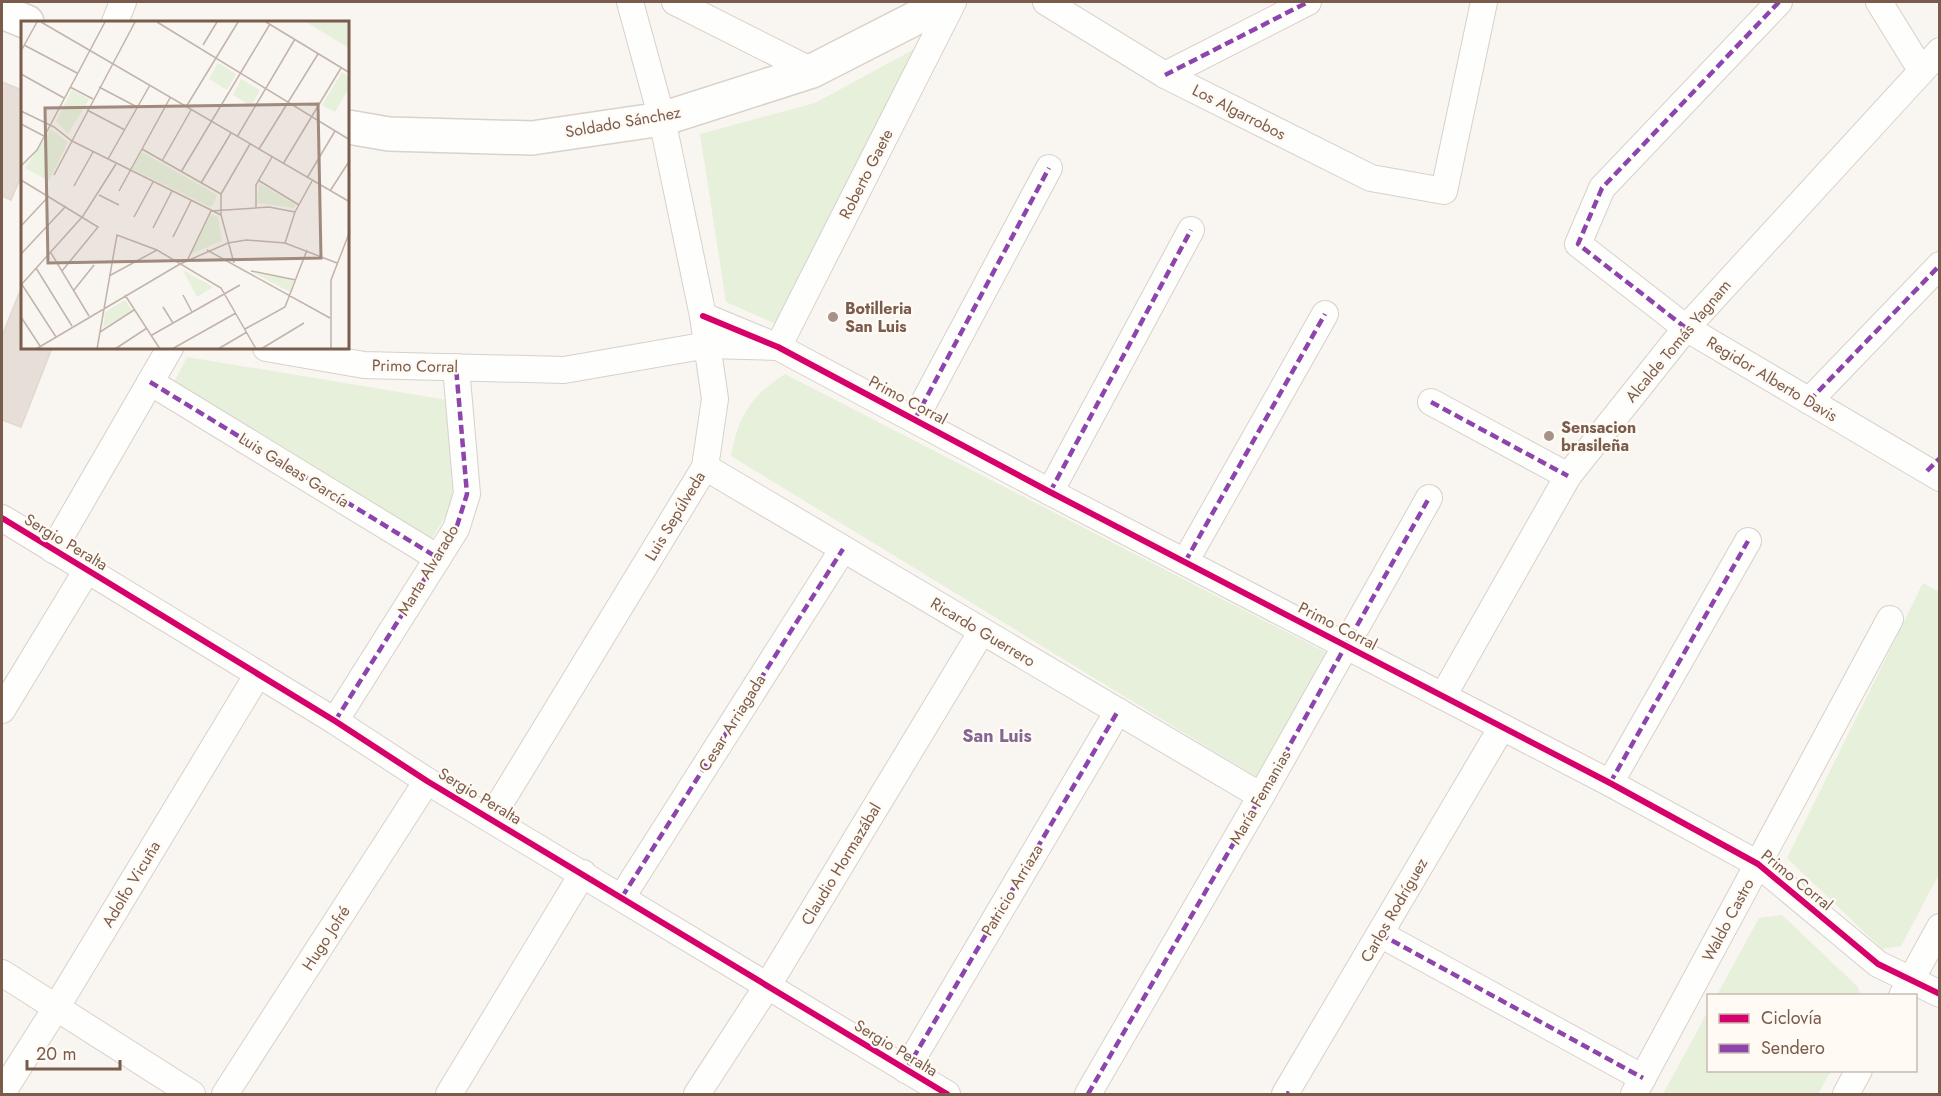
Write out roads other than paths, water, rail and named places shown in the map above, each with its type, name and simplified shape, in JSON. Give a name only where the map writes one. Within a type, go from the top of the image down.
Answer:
[{"type":"street","points":[[115,21],[123,2]]},
{"type":"street","name":"Luis Sepúlveda","points":[[491,818],[705,467],[715,399],[708,345],[662,119],[630,2]]},
{"type":"street","points":[[675,2],[812,71]]},
{"type":"street","name":"Soldado Sánchez","points":[[350,127],[388,134],[532,138],[662,119],[812,71],[947,2]]},
{"type":"street","name":"Roberto Gaete","points":[[778,347],[953,2]]},
{"type":"street","name":"Los Algarrobos","points":[[1046,2],[1165,75],[1371,178],[1444,191],[1485,2]]},
{"type":"street","points":[[1165,75],[1308,2]]},
{"type":"street","name":"Regidor Alberto Davis","points":[[1779,2],[1602,188],[1578,244],[1686,328],[1809,401],[1935,469]]},
{"type":"street","points":[[1879,2],[1921,70]]},
{"type":"street","points":[[2,12],[24,21]]},
{"type":"street","name":"Alcalde Tomás Yagnam","points":[[1443,696],[1568,476],[1686,328],[1940,51]]},
{"type":"street","points":[[915,419],[1048,168]]},
{"type":"street","points":[[1050,492],[1191,230]]},
{"type":"street","points":[[1809,401],[1940,265]]},
{"type":"street","points":[[1185,562],[1324,314]]},
{"type":"street","name":"Primo Corral","points":[[703,316],[778,347],[1050,492],[1610,783],[1758,864],[1906,988],[1940,994]]},
{"type":"street","name":"Primo Corral","points":[[278,350],[364,365],[564,370],[708,345],[778,347]]},
{"type":"street","points":[[53,550],[169,350]]},
{"type":"street","name":"Marta Alvarado","points":[[335,721],[456,529],[467,494],[456,367]]},
{"type":"street","name":"Luis Galeas García","points":[[150,381],[438,558]]},
{"type":"street","points":[[1431,402],[1568,476]]},
{"type":"street","name":"Ricardo Guerrero","points":[[705,467],[1262,796]]},
{"type":"street","name":"María Femanias","points":[[1088,1095],[1262,796],[1429,498]]},
{"type":"street","name":"Sergio Peralta","points":[[2,518],[335,721],[427,781],[768,985],[940,1093]]},
{"type":"street","points":[[1610,783],[1748,541]]},
{"type":"street","name":"Cesar Arriagada","points":[[622,897],[843,549]]},
{"type":"street","points":[[2,710],[87,570]]},
{"type":"street","name":"Waldo Castro","points":[[1638,1087],[1890,619]]},
{"type":"street","name":"Claudio Hormazábal","points":[[697,1095],[768,985],[982,631]]},
{"type":"street","name":"Adolfo Vicuña","points":[[2,1093],[258,674]]},
{"type":"street","name":"Patricio Arriaza","points":[[906,1070],[1118,711]]},
{"type":"street","name":"Carlos Rodríguez","points":[[1287,1094],[1502,727]]},
{"type":"street","name":"Hugo Jofré","points":[[225,1095],[427,781]]},
{"type":"street","points":[[449,1095],[583,873]]},
{"type":"street","points":[[1906,988],[1940,927]]},
{"type":"street","points":[[1380,934],[1638,1087]]},
{"type":"street","points":[[2,973],[192,1095]]},
{"type":"street","points":[[1846,1095],[1858,1072]]},
{"type":"place","name":"Botilleria San Luis","points":[[833,317]]},
{"type":"place","name":"Sensacion brasileña","points":[[1549,436]]},
{"type":"district","name":"San Luis","points":[[997,736]]}]
